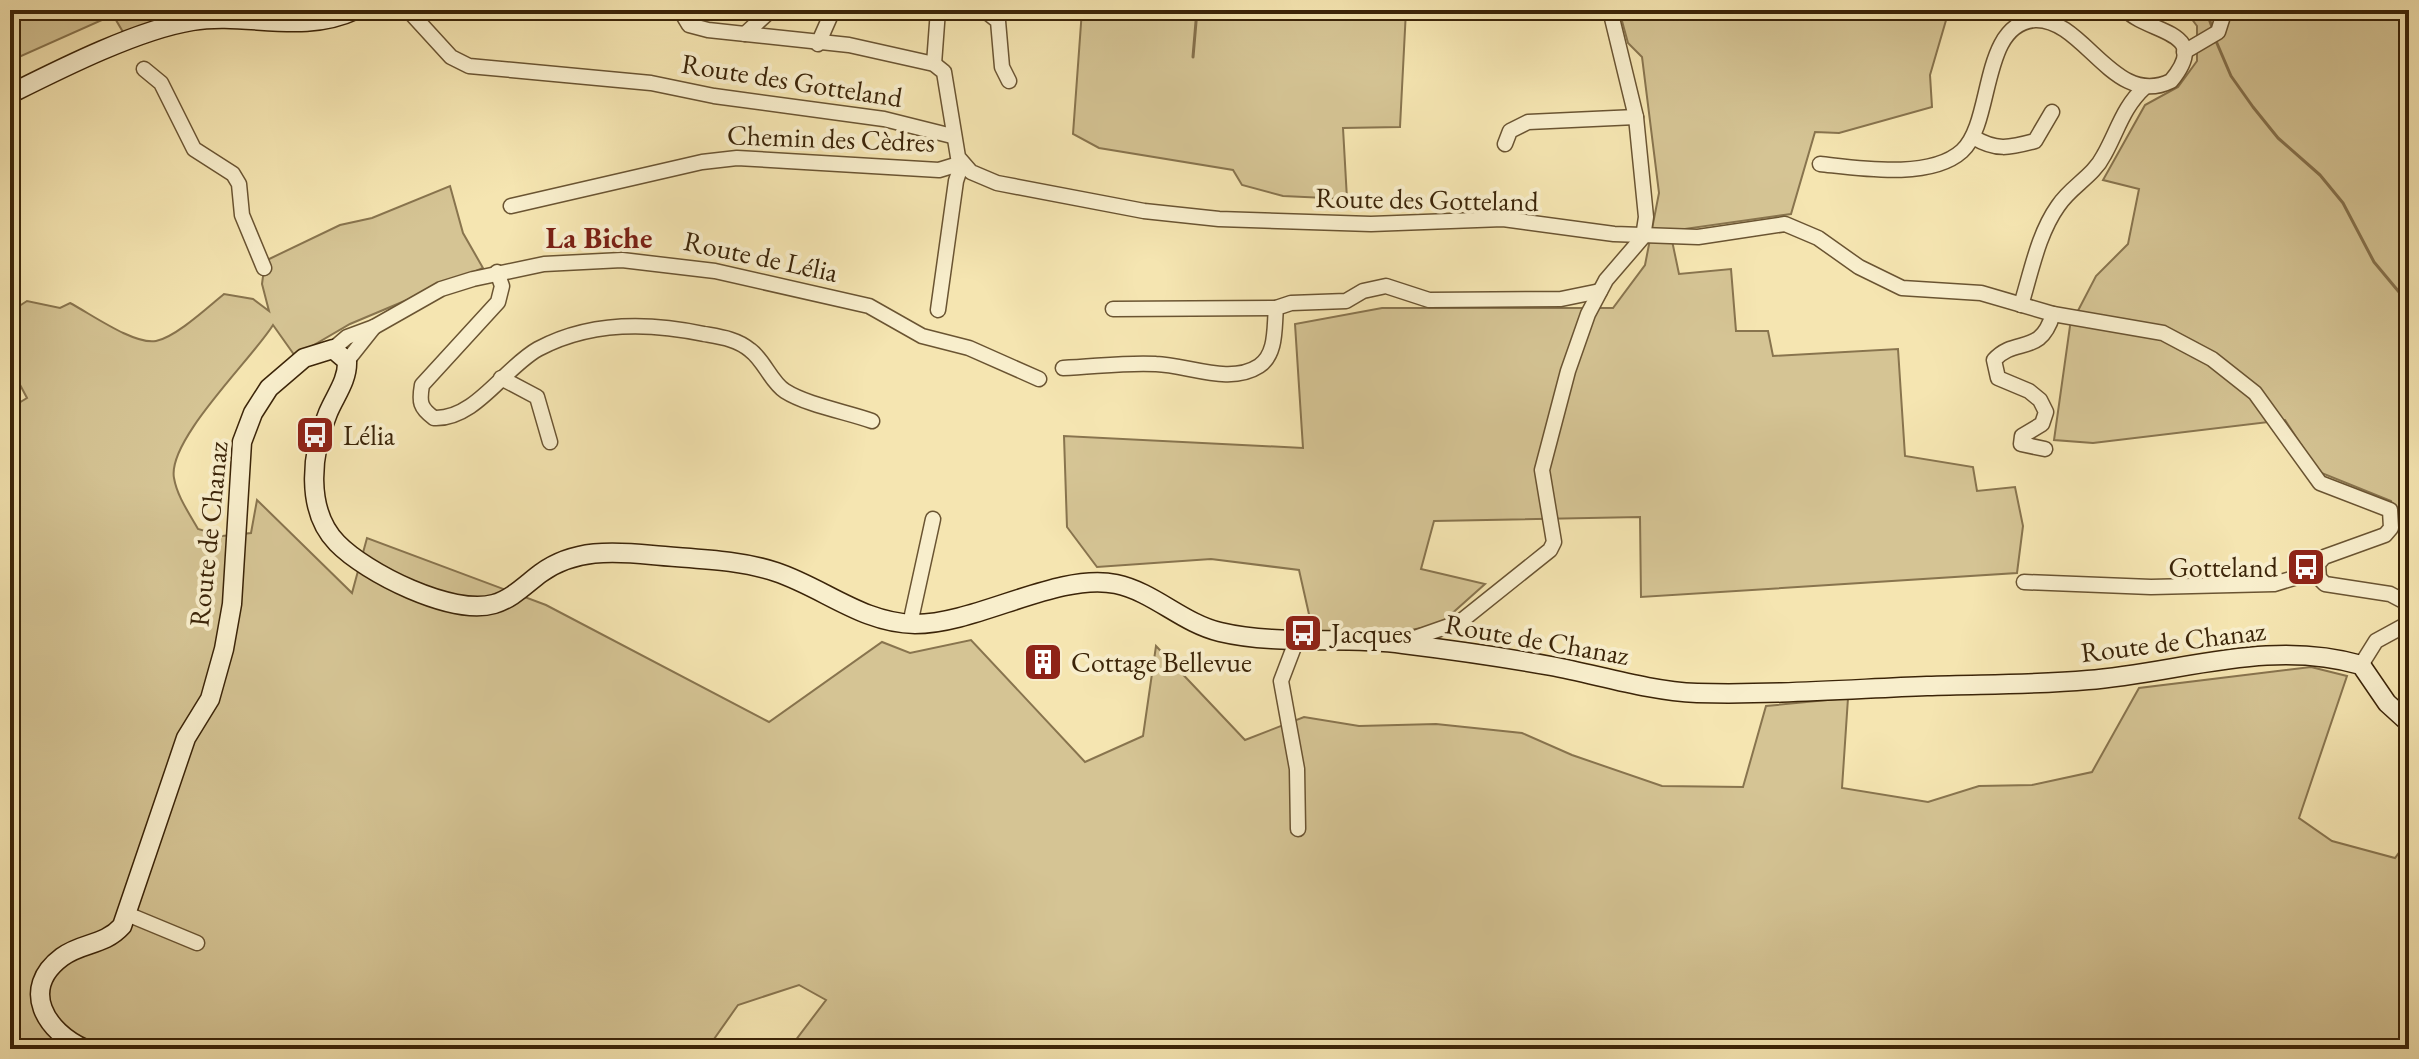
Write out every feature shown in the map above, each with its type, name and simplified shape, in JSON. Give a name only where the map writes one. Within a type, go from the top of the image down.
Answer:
[{"type":"street","points":[[10,94],[100,53],[189,21],[303,23],[355,10]]},
{"type":"street","name":"Route des Gotteland","points":[[408,10],[451,57],[469,66],[651,83],[714,96],[884,119],[952,136]]},
{"type":"street","points":[[680,10],[689,25],[879,50],[934,64],[944,72],[952,136],[962,163],[956,181],[938,310]]},
{"type":"street","points":[[745,34],[771,10]]},
{"type":"street","points":[[818,44],[833,10]]},
{"type":"street","points":[[934,64],[938,11],[983,10],[998,21],[1002,67],[1009,81]]},
{"type":"street","points":[[1399,643],[1460,622],[1550,550],[1554,542],[1542,470],[1568,371],[1600,291],[1643,237],[1643,175],[1636,117],[1610,10]]},
{"type":"street","points":[[2021,305],[2046,225],[2056,208],[2067,193],[2094,172],[2130,101],[2145,87],[2171,81],[2179,71],[2184,52],[2177,36],[2143,23],[2126,10]]},
{"type":"street","points":[[2184,52],[2218,32],[2225,10]]},
{"type":"street","points":[[1820,164],[1911,169],[1961,152],[1973,137],[2000,45],[2020,25],[2034,20],[2064,28],[2107,67],[2145,87]]},
{"type":"street","points":[[144,69],[161,83],[194,149],[233,174],[239,184],[242,215],[264,268]]},
{"type":"street","points":[[1973,137],[1990,148],[2007,148],[2035,141],[2052,112]]},
{"type":"street","points":[[1505,144],[1510,131],[1528,122],[1636,117]]},
{"type":"street","name":"Chemin des Cèdres","points":[[511,206],[688,165],[737,158],[939,170],[962,163]]},
{"type":"street","name":"Route des Gotteland","points":[[962,163],[983,179],[997,183],[1176,216],[1371,224],[1503,219],[1643,237],[1698,237],[1785,224],[1818,238],[1880,280],[1902,288],[1966,291],[2053,314],[2148,328],[2182,341],[2255,393],[2320,483],[2390,510],[2391,528],[2385,535],[2324,557],[2317,571]]},
{"type":"street","name":"Route de Lélia","points":[[340,355],[347,337],[374,327],[441,289],[497,272],[544,264],[622,260],[715,271],[869,306],[922,336],[969,348],[1039,379]]},
{"type":"street","points":[[497,272],[502,286],[498,302],[422,385],[420,400],[423,410],[434,418],[459,414],[540,348],[578,333],[620,325],[651,324],[733,340],[752,351],[784,391],[872,421]]},
{"type":"street","points":[[1113,309],[1276,308],[1291,303],[1346,301],[1363,291],[1386,286],[1429,300],[1561,299],[1600,291]]},
{"type":"street","points":[[1063,368],[1155,364],[1229,374],[1246,371],[1261,365],[1268,356],[1276,308]]},
{"type":"street","points":[[2045,449],[2021,444],[2022,436],[2042,424],[2046,412],[2040,400],[1998,378],[1994,360],[2002,352],[2038,341],[2048,332],[2053,314]]},
{"type":"street","name":"Route de Chanaz","points":[[85,1049],[58,1034],[49,1024],[41,1005],[42,986],[60,958],[108,940],[122,926],[186,738],[210,699],[224,649],[232,604],[242,442],[253,413],[269,388],[304,358],[340,355],[348,372],[321,432],[316,468],[317,511],[337,543],[382,575],[419,592],[479,606],[508,598],[550,566],[567,558],[590,553],[632,553],[753,565],[782,573],[862,613],[910,624],[935,622],[1099,581],[1133,588],[1208,629],[1237,635],[1399,643],[1546,665],[1624,683],[1692,693],[2094,680],[2252,656],[2315,656],[2361,665]]},
{"type":"street","points":[[501,378],[537,397],[550,442]]},
{"type":"street","points":[[910,624],[933,519]]},
{"type":"street","points":[[2024,582],[2151,587],[2274,584],[2317,571],[2325,584],[2390,594],[2409,604]]},
{"type":"street","points":[[2409,623],[2376,641],[2361,665],[2387,703],[2409,723]]},
{"type":"street","points":[[1297,639],[1281,681],[1297,769],[1298,829]]},
{"type":"street","points":[[127,914],[197,943]]},
{"type":"shaded area","points":[[10,10],[173,10],[175,16],[123,32],[113,15],[10,61]]},
{"type":"shaded area","points":[[1082,10],[1406,10],[1400,127],[1343,128],[1347,199],[1283,196],[1242,185],[1233,170],[1099,148],[1073,134]]},
{"type":"shaded area","points":[[1619,10],[1949,10],[1930,75],[1932,107],[1839,133],[1815,132],[1791,214],[1670,231],[1679,274],[1731,269],[1736,331],[1768,331],[1773,356],[1898,349],[1905,456],[1973,467],[1977,491],[2015,487],[2023,526],[2017,573],[1641,597],[1640,517],[1434,521],[1421,569],[1485,584],[1439,625],[1364,638],[1313,632],[1299,570],[1211,559],[1097,567],[1067,527],[1064,436],[1303,448],[1295,324],[1382,308],[1613,308],[1645,265],[1659,193],[1642,57],[1628,43]]},
{"type":"shaded area","points":[[2185,10],[2409,10],[2409,573],[2391,501],[2319,472],[2285,420],[2093,443],[2054,440],[2070,326],[2096,276],[2128,244],[2139,189],[2103,180],[2145,105],[2178,87],[2197,61],[2197,26]]},
{"type":"shaded area","points":[[450,186],[463,233],[483,268],[350,324],[295,356],[273,325],[197,422],[175,462],[174,478],[178,491],[198,529],[222,536],[251,533],[257,500],[352,593],[367,538],[546,605],[769,722],[882,642],[910,653],[971,640],[1085,762],[1143,736],[1156,646],[1245,740],[1304,717],[1359,726],[1436,724],[1522,733],[1572,755],[1662,786],[1743,787],[1766,706],[1848,698],[1842,788],[1928,802],[1979,786],[2032,785],[2092,772],[2139,688],[2311,667],[2347,676],[2299,818],[2332,841],[2395,858],[2409,839],[2409,1049],[789,1049],[826,1000],[799,985],[738,1005],[707,1049],[10,1049],[10,400],[17,404],[27,398],[18,381],[10,377],[10,312],[27,301],[60,308],[70,303],[125,334],[156,341],[182,328],[224,294],[253,299],[269,311],[262,284],[265,261],[340,225],[372,218]]},
{"type":"waterway","points":[[1193,57],[1197,10]]},
{"type":"waterway","points":[[2206,10],[2212,27]]},
{"type":"waterway","points":[[2216,41],[2231,76],[2253,107],[2278,138],[2320,175],[2343,203],[2374,262],[2409,304]]},
{"type":"place","name":"Lélia","points":[[315,435]]},
{"type":"place","name":"Gotteland","points":[[2306,567]]},
{"type":"place","name":"Jacques","points":[[1303,633]]},
{"type":"place","name":"Cottage Bellevue","points":[[1043,662]]},
{"type":"district","name":"La Biche","points":[[599,238]]}]
